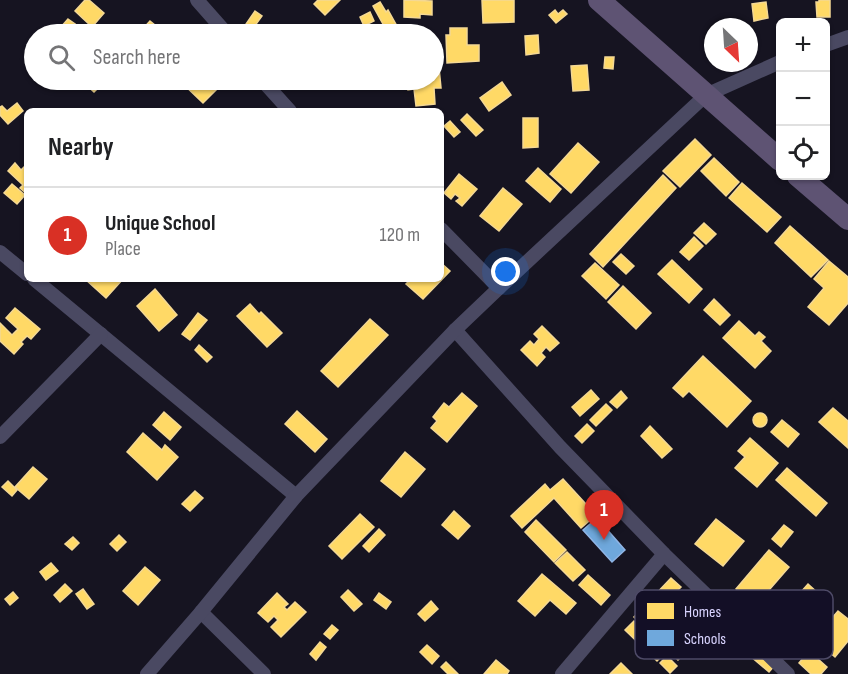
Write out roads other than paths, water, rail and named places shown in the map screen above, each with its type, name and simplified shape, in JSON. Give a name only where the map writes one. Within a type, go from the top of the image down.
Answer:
[{"type":"main road","points":[[606,2],[776,156]]},
{"type":"main road","points":[[803,180],[848,219]]},
{"type":"street","points":[[197,0],[217,24]]},
{"type":"street","points":[[830,43],[848,38]]},
{"type":"street","points":[[147,674],[296,496],[455,330],[706,95],[776,64]]},
{"type":"street","points":[[271,90],[287,108]]},
{"type":"street","points":[[444,232],[499,288]]},
{"type":"street","points":[[0,252],[24,272]]},
{"type":"street","points":[[38,282],[296,496]]},
{"type":"street","points":[[455,330],[560,447],[701,590]]},
{"type":"street","points":[[0,437],[101,334]]},
{"type":"street","points":[[562,674],[664,554]]},
{"type":"street","points":[[201,612],[264,674]]},
{"type":"street","points":[[772,659],[788,674]]},
{"type":"place","name":"Unique School","points":[[604,540]]}]
